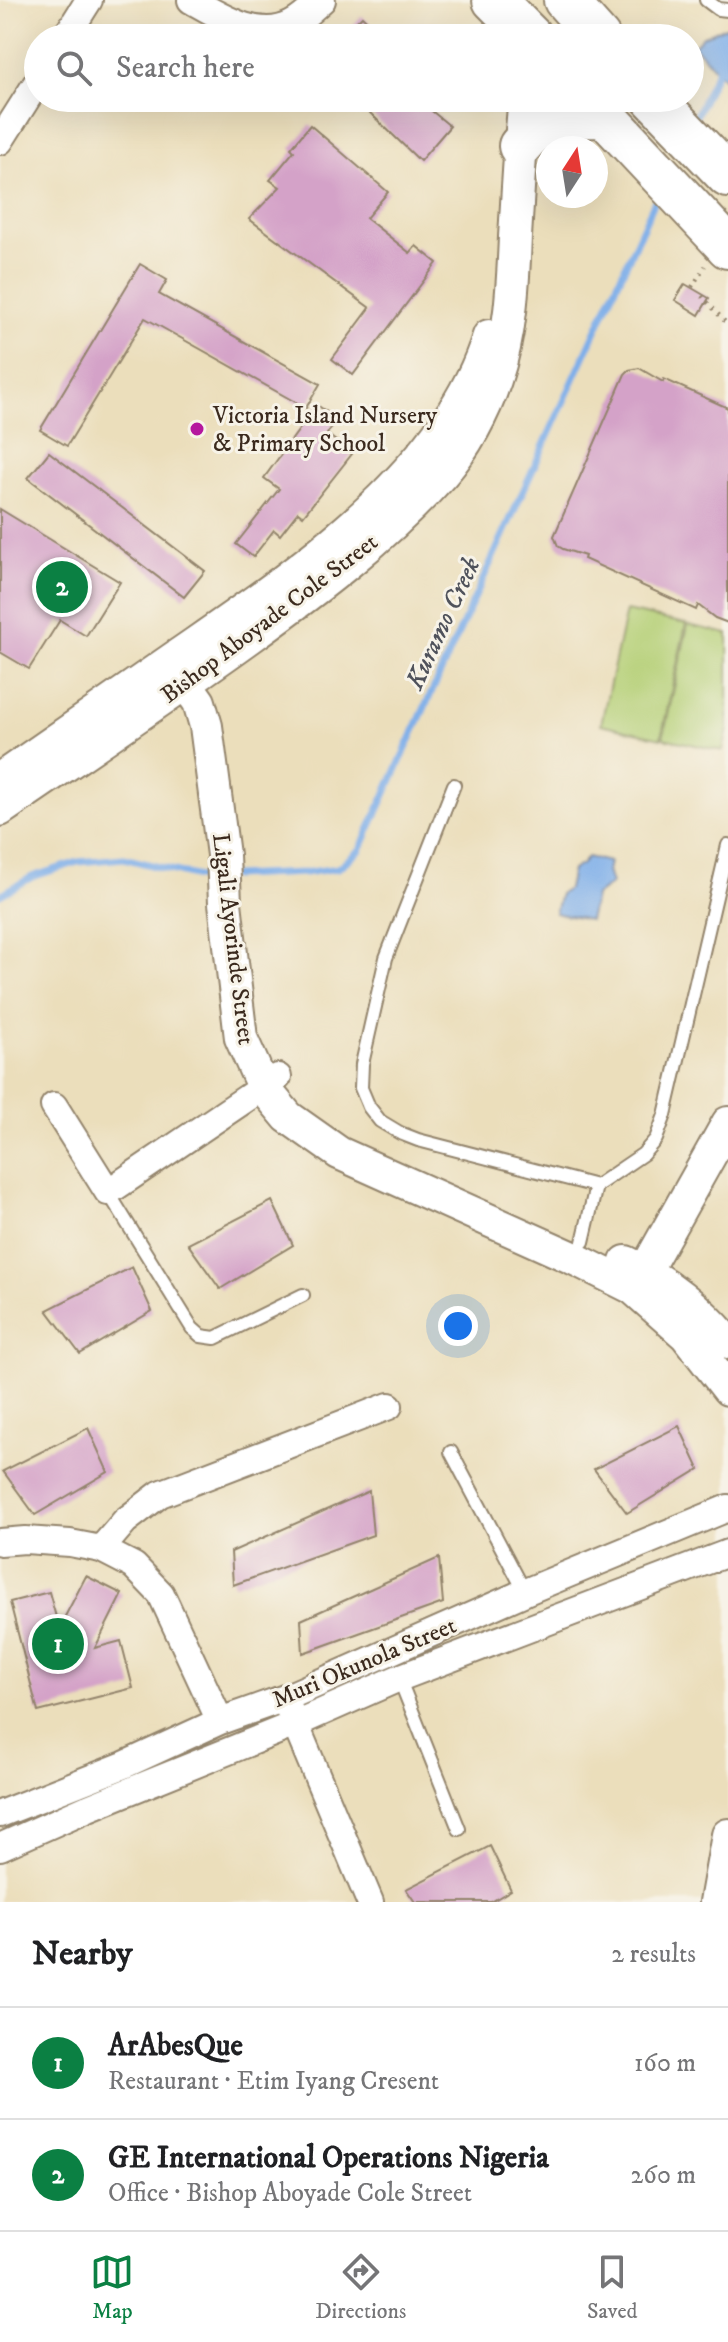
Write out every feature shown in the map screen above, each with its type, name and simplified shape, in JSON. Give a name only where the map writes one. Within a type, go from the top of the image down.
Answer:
[{"type":"highway","points":[[566,0],[587,24]]},
{"type":"highway","points":[[666,112],[728,176]]},
{"type":"highway","points":[[520,146],[535,129],[555,119],[574,115],[606,117],[726,244]]},
{"type":"street","points":[[74,24],[89,0]]},
{"type":"street","points":[[191,0],[242,24]]},
{"type":"street","points":[[292,24],[322,0]]},
{"type":"street","points":[[519,22],[566,0]]},
{"type":"street","points":[[2,132],[24,101]]},
{"type":"street","name":"Bishop Aboyade Cole Street","points":[[0,810],[185,667],[342,536],[387,492],[439,431],[484,352],[492,325],[497,298],[508,112]]},
{"type":"street","name":"Bishop Aboyade Cole Street","points":[[0,779],[299,602],[388,528],[444,473],[475,426],[495,380],[512,301],[524,112]]},
{"type":"street","name":"Ligali Ayorinde Street","points":[[185,667],[206,726],[232,854],[234,902],[270,1082],[288,1117],[339,1153],[573,1258],[639,1280],[728,1389]]},
{"type":"street","points":[[54,1106],[108,1192],[270,1082]]},
{"type":"street","name":"Ligali Ayorinde Street","points":[[270,1082],[300,1110],[352,1144],[583,1242],[639,1280],[707,1317],[728,1342]]},
{"type":"street","points":[[639,1280],[728,1123]]},
{"type":"street","points":[[101,1549],[125,1521],[160,1494],[389,1406]]},
{"type":"street","name":"Muri Okunola Street","points":[[0,1814],[124,1765],[220,1721],[285,1698],[525,1592],[728,1508]]},
{"type":"street","points":[[0,1542],[70,1543],[101,1549],[134,1566],[161,1594],[220,1721]]},
{"type":"street","name":"Muri Okunola Street","points":[[0,1847],[399,1678],[728,1553]]},
{"type":"street","points":[[285,1698],[370,1902]]},
{"type":"street","points":[[716,1902],[728,1835]]},
{"type":"lane","points":[[706,0],[718,9],[728,10]]},
{"type":"lane","points":[[454,785],[386,958],[362,1064],[361,1088],[369,1107],[380,1121],[400,1133],[596,1186]]},
{"type":"lane","points":[[583,1242],[596,1186],[643,1154],[656,1139],[665,1115],[728,845]]},
{"type":"lane","points":[[108,1192],[192,1328],[201,1336],[215,1338],[303,1295]]},
{"type":"lane","points":[[451,1452],[525,1592]]},
{"type":"lane","points":[[399,1678],[459,1829]]},
{"type":"path","points":[[707,297],[702,296],[728,325]]},
{"type":"green space","points":[[626,611],[686,624],[661,738],[601,724]]},
{"type":"green space","points":[[688,625],[728,634],[728,728],[723,751],[663,738]]},
{"type":"water","points":[[728,26],[728,83],[704,57],[704,36]]},
{"type":"water","points":[[587,857],[609,862],[607,871],[611,884],[595,896],[589,920],[555,913],[560,894],[568,889],[572,870]]},
{"type":"building","points":[[362,16],[370,24],[354,24]]},
{"type":"building","points":[[369,112],[433,112],[450,126],[420,161]]},
{"type":"building","points":[[310,125],[388,192],[366,218],[410,253],[416,246],[437,263],[353,375],[332,359],[370,308],[249,219],[280,187],[270,180]]},
{"type":"building","points":[[140,264],[167,280],[159,294],[320,384],[306,408],[145,318],[67,446],[40,430]]},
{"type":"building","points":[[685,284],[709,298],[699,315],[675,300]]},
{"type":"building","points":[[639,368],[663,382],[664,379],[728,408],[728,623],[715,618],[698,605],[696,610],[584,559],[585,556],[563,549],[558,546],[554,536],[625,374]]},
{"type":"building","points":[[317,405],[337,419],[327,434],[352,454],[303,516],[298,512],[280,535],[274,530],[253,557],[236,544],[279,489],[264,478]]},
{"type":"building","points":[[49,452],[205,571],[184,597],[28,478]]},
{"type":"building","points":[[0,509],[120,582],[86,636],[60,620],[29,669],[0,652]]},
{"type":"building","points":[[272,1201],[293,1245],[220,1289],[188,1244]]},
{"type":"building","points":[[132,1267],[152,1311],[80,1354],[47,1310]]},
{"type":"building","points":[[679,1426],[699,1469],[627,1513],[594,1469]]},
{"type":"building","points":[[88,1428],[108,1472],[35,1515],[3,1471]]},
{"type":"building","points":[[369,1491],[373,1535],[233,1585],[231,1552]]},
{"type":"building","points":[[439,1558],[443,1603],[303,1653],[301,1620]]},
{"type":"building","points":[[86,1576],[122,1594],[95,1648],[121,1641],[133,1688],[38,1712],[10,1602],[49,1592],[59,1628]]},
{"type":"building","points":[[490,1846],[511,1890],[491,1902],[415,1902],[406,1889]]},
{"type":"waterway","name":"Kuramo Creek","points":[[704,99],[717,71]]},
{"type":"waterway","name":"Kuramo Creek","points":[[694,120],[698,112]]},
{"type":"waterway","name":"Kuramo Creek","points":[[234,876],[338,868],[360,850],[659,192]]},
{"type":"waterway","name":"Kuramo Creek","points":[[0,895],[32,877],[78,862],[124,858],[202,878],[218,877]]},
{"type":"place","name":"Victoria Island Nursery & Primary School","points":[[197,429]]},
{"type":"place","name":"GE International Operations Nigeria","points":[[62,587]]},
{"type":"place","name":"ArAbesQue","points":[[58,1644]]}]
